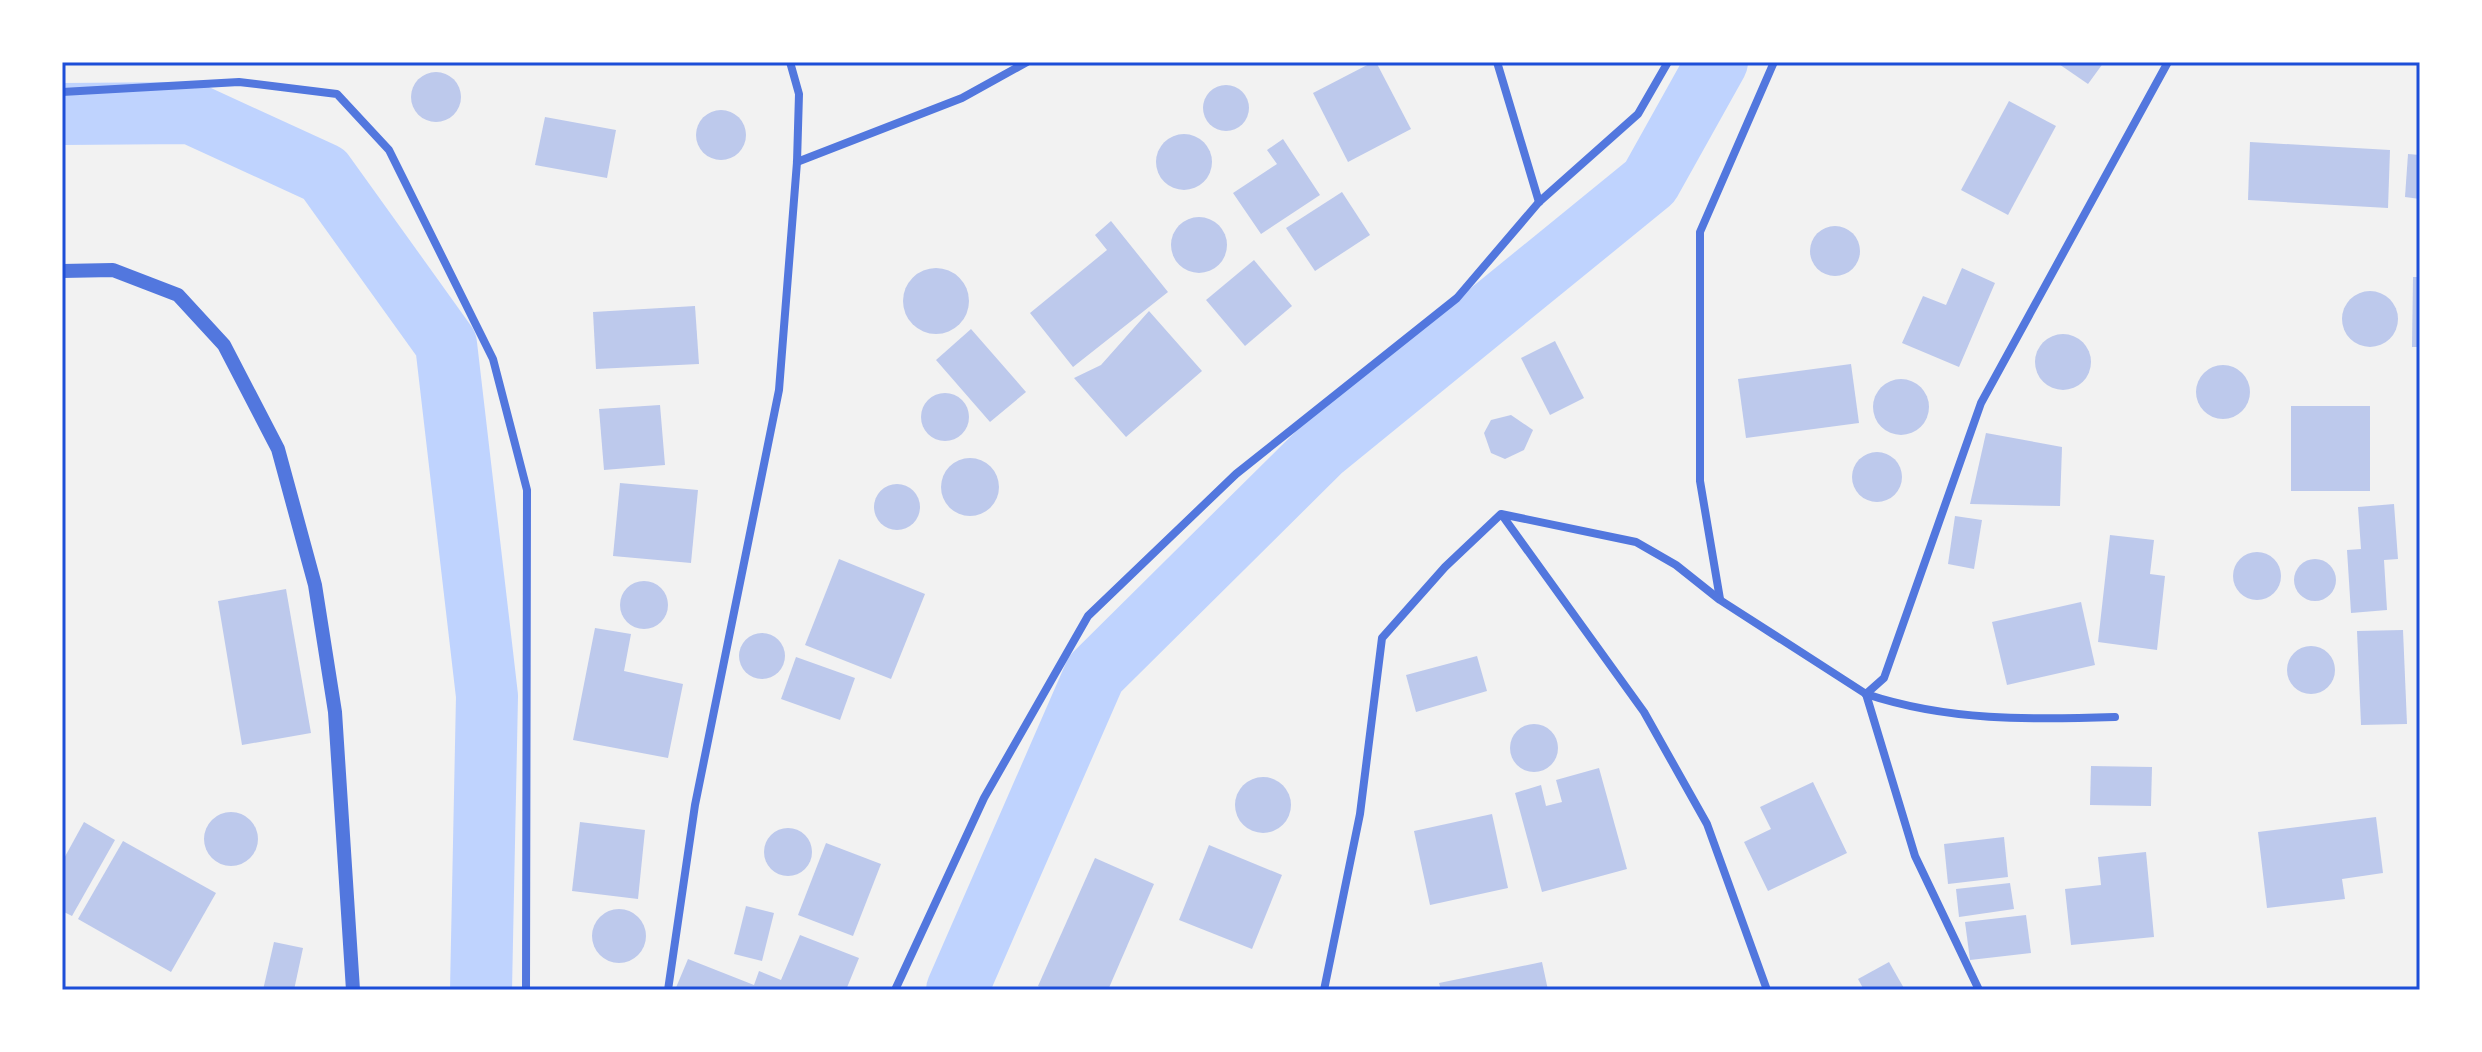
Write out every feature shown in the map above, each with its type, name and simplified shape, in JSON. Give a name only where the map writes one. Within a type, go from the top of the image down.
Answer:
[{"type":"street","points":[[668,990],[695,805],[779,390],[797,162],[799,94],[790,62]]},
{"type":"street","points":[[797,162],[962,98],[1027,62]]},
{"type":"street","points":[[1497,62],[1539,202]]},
{"type":"street","points":[[895,990],[984,798],[1088,616],[1236,474],[1457,298],[1539,202],[1638,114],[1668,62]]},
{"type":"street","points":[[1720,600],[1700,481],[1700,232],[1774,62]]},
{"type":"street","points":[[1866,694],[1884,678],[1981,403],[2168,62]]},
{"type":"street","points":[[62,92],[239,82],[337,94],[389,150],[493,359],[527,490],[526,990]]},
{"type":"street","points":[[62,271],[113,270],[178,295],[224,345],[278,449],[315,585],[335,712],[353,990]]},
{"type":"street","points":[[1501,514],[1636,542],[1676,565],[1720,600],[1866,694],[1911,709],[1988,718],[2115,717]]},
{"type":"street","points":[[1324,990],[1360,814],[1382,638],[1445,567],[1501,514]]},
{"type":"street","points":[[1501,514],[1644,712],[1700,810],[1767,990]]},
{"type":"street","points":[[1866,694],[1915,856],[1979,990]]},
{"type":"building","points":[[1376,62],[1411,129],[1348,162],[1313,93]]},
{"type":"building","points":[[2056,62],[2104,62],[2088,84]]},
{"type":"building","points":[[436,72],[453,80],[461,97],[453,114],[436,122],[419,114],[411,97],[419,80]]},
{"type":"building","points":[[1226,85],[1243,91],[1249,108],[1243,125],[1226,131],[1209,125],[1203,108],[1209,91]]},
{"type":"building","points":[[2009,101],[2056,126],[2008,215],[1961,190]]},
{"type":"building","points":[[721,110],[739,117],[746,135],[739,153],[721,160],[703,153],[696,135],[703,117]]},
{"type":"building","points":[[545,117],[616,130],[607,178],[535,165]]},
{"type":"building","points":[[1184,134],[1203,143],[1212,162],[1203,181],[1184,190],[1165,181],[1156,162],[1165,143]]},
{"type":"building","points":[[1283,139],[1320,195],[1261,234],[1233,193],[1277,164],[1267,150]]},
{"type":"building","points":[[2250,142],[2390,150],[2388,208],[2248,200]]},
{"type":"building","points":[[2408,154],[2420,155],[2420,199],[2405,197]]},
{"type":"building","points":[[1342,192],[1370,235],[1315,271],[1286,228]]},
{"type":"building","points":[[1199,217],[1219,225],[1227,245],[1219,265],[1199,273],[1179,265],[1171,245],[1179,225]]},
{"type":"building","points":[[1111,221],[1168,292],[1073,367],[1030,313],[1107,250],[1095,235]]},
{"type":"building","points":[[1835,226],[1853,233],[1860,251],[1853,269],[1835,276],[1817,269],[1810,251],[1817,233]]},
{"type":"building","points":[[1254,260],[1292,306],[1245,346],[1206,300]]},
{"type":"building","points":[[936,268],[949,271],[959,278],[966,288],[969,301],[966,314],[959,324],[949,331],[936,334],[923,331],[913,324],[906,314],[903,301],[906,288],[913,278],[923,271]]},
{"type":"building","points":[[1962,268],[1995,283],[1959,367],[1902,343],[1923,296],[1946,305]]},
{"type":"building","points":[[2413,277],[2420,277],[2420,347],[2412,347]]},
{"type":"building","points":[[2370,291],[2389,300],[2398,319],[2389,338],[2370,347],[2351,338],[2342,319],[2351,300]]},
{"type":"building","points":[[695,306],[699,364],[596,369],[593,312]]},
{"type":"building","points":[[1149,311],[1202,371],[1126,437],[1074,378],[1101,365]]},
{"type":"building","points":[[971,329],[1026,392],[990,422],[936,360]]},
{"type":"building","points":[[2063,334],[2082,343],[2091,362],[2082,381],[2063,390],[2044,381],[2035,362],[2044,343]]},
{"type":"building","points":[[1555,341],[1584,398],[1550,415],[1521,358]]},
{"type":"building","points":[[1851,364],[1859,423],[1746,438],[1738,379]]},
{"type":"building","points":[[2223,365],[2234,367],[2242,373],[2248,381],[2248,403],[2242,411],[2234,417],[2223,419],[2212,417],[2204,411],[2198,403],[2196,392],[2198,381],[2204,373],[2212,367]]},
{"type":"building","points":[[1901,379],[1921,387],[1929,407],[1921,427],[1901,435],[1881,427],[1873,407],[1881,387]]},
{"type":"building","points":[[945,393],[962,400],[969,417],[962,434],[945,441],[928,434],[921,417],[928,400]]},
{"type":"building","points":[[660,405],[665,465],[604,470],[599,409]]},
{"type":"building","points":[[2291,406],[2370,406],[2370,491],[2291,491]]},
{"type":"building","points":[[1511,415],[1533,430],[1524,450],[1505,459],[1491,453],[1484,433],[1491,420]]},
{"type":"building","points":[[1986,433],[2062,447],[2060,506],[1970,504]]},
{"type":"building","points":[[1877,452],[1895,459],[1902,477],[1895,495],[1877,502],[1859,495],[1852,477],[1859,459]]},
{"type":"building","points":[[970,458],[991,466],[999,487],[991,508],[970,516],[949,508],[941,487],[949,466]]},
{"type":"building","points":[[620,483],[698,490],[691,563],[613,556]]},
{"type":"building","points":[[897,484],[914,490],[920,507],[914,524],[897,530],[880,524],[874,507],[880,490]]},
{"type":"building","points":[[2394,504],[2398,559],[2384,560],[2387,610],[2351,613],[2347,550],[2361,549],[2358,507]]},
{"type":"building","points":[[1955,516],[1982,520],[1974,569],[1948,564]]},
{"type":"building","points":[[2110,535],[2154,540],[2150,574],[2165,576],[2157,650],[2098,642]]},
{"type":"building","points":[[2257,552],[2274,559],[2281,576],[2274,593],[2257,600],[2240,593],[2233,576],[2240,559]]},
{"type":"building","points":[[839,559],[925,594],[891,679],[805,645]]},
{"type":"building","points":[[2315,559],[2330,565],[2336,580],[2330,595],[2315,601],[2300,595],[2294,580],[2300,565]]},
{"type":"building","points":[[644,581],[661,588],[668,605],[661,622],[644,629],[627,622],[620,605],[627,588]]},
{"type":"building","points":[[286,589],[311,733],[242,745],[218,601]]},
{"type":"building","points":[[2081,602],[2095,665],[2007,685],[1992,622]]},
{"type":"building","points":[[595,628],[631,634],[624,671],[683,684],[668,758],[573,740]]},
{"type":"building","points":[[2403,630],[2407,724],[2361,725],[2357,631]]},
{"type":"building","points":[[762,633],[778,640],[785,656],[778,672],[762,679],[746,672],[739,656],[746,640]]},
{"type":"building","points":[[2311,646],[2328,653],[2335,670],[2328,687],[2311,694],[2294,687],[2287,670],[2294,653]]},
{"type":"building","points":[[1477,656],[1487,691],[1416,712],[1406,675]]},
{"type":"building","points":[[796,657],[855,678],[840,720],[781,699]]},
{"type":"building","points":[[1534,724],[1551,731],[1558,748],[1551,765],[1534,772],[1517,765],[1510,748],[1517,731]]},
{"type":"building","points":[[2091,766],[2152,767],[2151,806],[2090,805]]},
{"type":"building","points":[[1599,768],[1627,869],[1542,892],[1515,793],[1541,785],[1546,806],[1562,802],[1556,780]]},
{"type":"building","points":[[1263,777],[1283,785],[1291,805],[1283,825],[1263,833],[1243,825],[1235,805],[1243,785]]},
{"type":"building","points":[[1813,782],[1847,853],[1768,891],[1744,842],[1771,829],[1760,807]]},
{"type":"building","points":[[231,812],[250,820],[258,839],[250,858],[231,866],[212,858],[204,839],[212,820]]},
{"type":"building","points":[[1492,814],[1508,888],[1430,905],[1414,831]]},
{"type":"building","points":[[2376,817],[2383,873],[2342,879],[2345,899],[2267,908],[2258,832]]},
{"type":"building","points":[[84,822],[115,840],[72,916],[62,911],[62,862]]},
{"type":"building","points":[[580,822],[645,830],[638,899],[572,891]]},
{"type":"building","points":[[788,828],[805,835],[812,852],[805,869],[788,876],[771,869],[764,852],[771,835]]},
{"type":"building","points":[[2004,837],[2008,877],[1948,884],[1944,844]]},
{"type":"building","points":[[123,841],[216,893],[171,972],[78,919]]},
{"type":"building","points":[[826,843],[881,864],[853,936],[798,915]]},
{"type":"building","points":[[1209,845],[1282,875],[1252,949],[1179,920]]},
{"type":"building","points":[[2146,852],[2154,937],[2071,945],[2065,889],[2101,885],[2098,857]]},
{"type":"building","points":[[1095,858],[1154,884],[1108,990],[1046,990],[1038,986]]},
{"type":"building","points":[[2010,883],[2014,909],[1959,917],[1956,889]]},
{"type":"building","points":[[746,906],[774,913],[762,961],[734,954]]},
{"type":"building","points":[[619,909],[638,917],[646,936],[638,955],[619,963],[600,955],[592,936],[600,917]]},
{"type":"building","points":[[2026,915],[2031,953],[1970,960],[1965,922]]},
{"type":"building","points":[[800,935],[859,958],[846,990],[675,990],[688,959],[754,985],[759,971],[781,980]]},
{"type":"building","points":[[274,942],[303,948],[294,990],[263,990]]},
{"type":"building","points":[[1542,962],[1548,990],[1441,990],[1439,983]]},
{"type":"building","points":[[1889,962],[1905,990],[1864,990],[1858,979]]},
{"type":"waterway","points":[[957,990],[1095,674],[1321,450],[1650,182],[1717,62]]},
{"type":"waterway","points":[[62,114],[191,113],[324,174],[446,344],[487,696],[481,990]]}]
